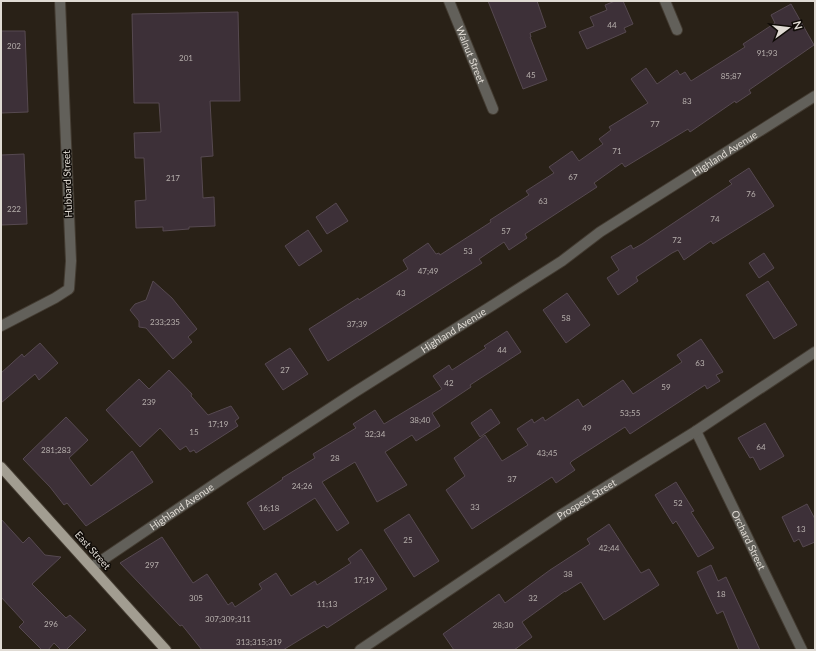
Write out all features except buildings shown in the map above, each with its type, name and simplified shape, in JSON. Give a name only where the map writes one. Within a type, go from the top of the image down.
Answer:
[{"type":"main road","name":"East Street","points":[[1,467],[166,650]]},
{"type":"street","name":"Hubbard Street","points":[[1,326],[55,298],[69,289],[71,262],[60,1]]},
{"type":"street","name":"Walnut Street","points":[[449,1],[493,109]]},
{"type":"street","points":[[665,1],[677,30]]},
{"type":"street","name":"Highland Avenue","points":[[92,567],[225,477],[355,392],[562,261],[600,232],[815,96]]},
{"type":"street","name":"Prospect Street","points":[[360,650],[565,512],[696,430],[815,352]]},
{"type":"street","name":"Orchard Street","points":[[696,430],[802,650]]}]
